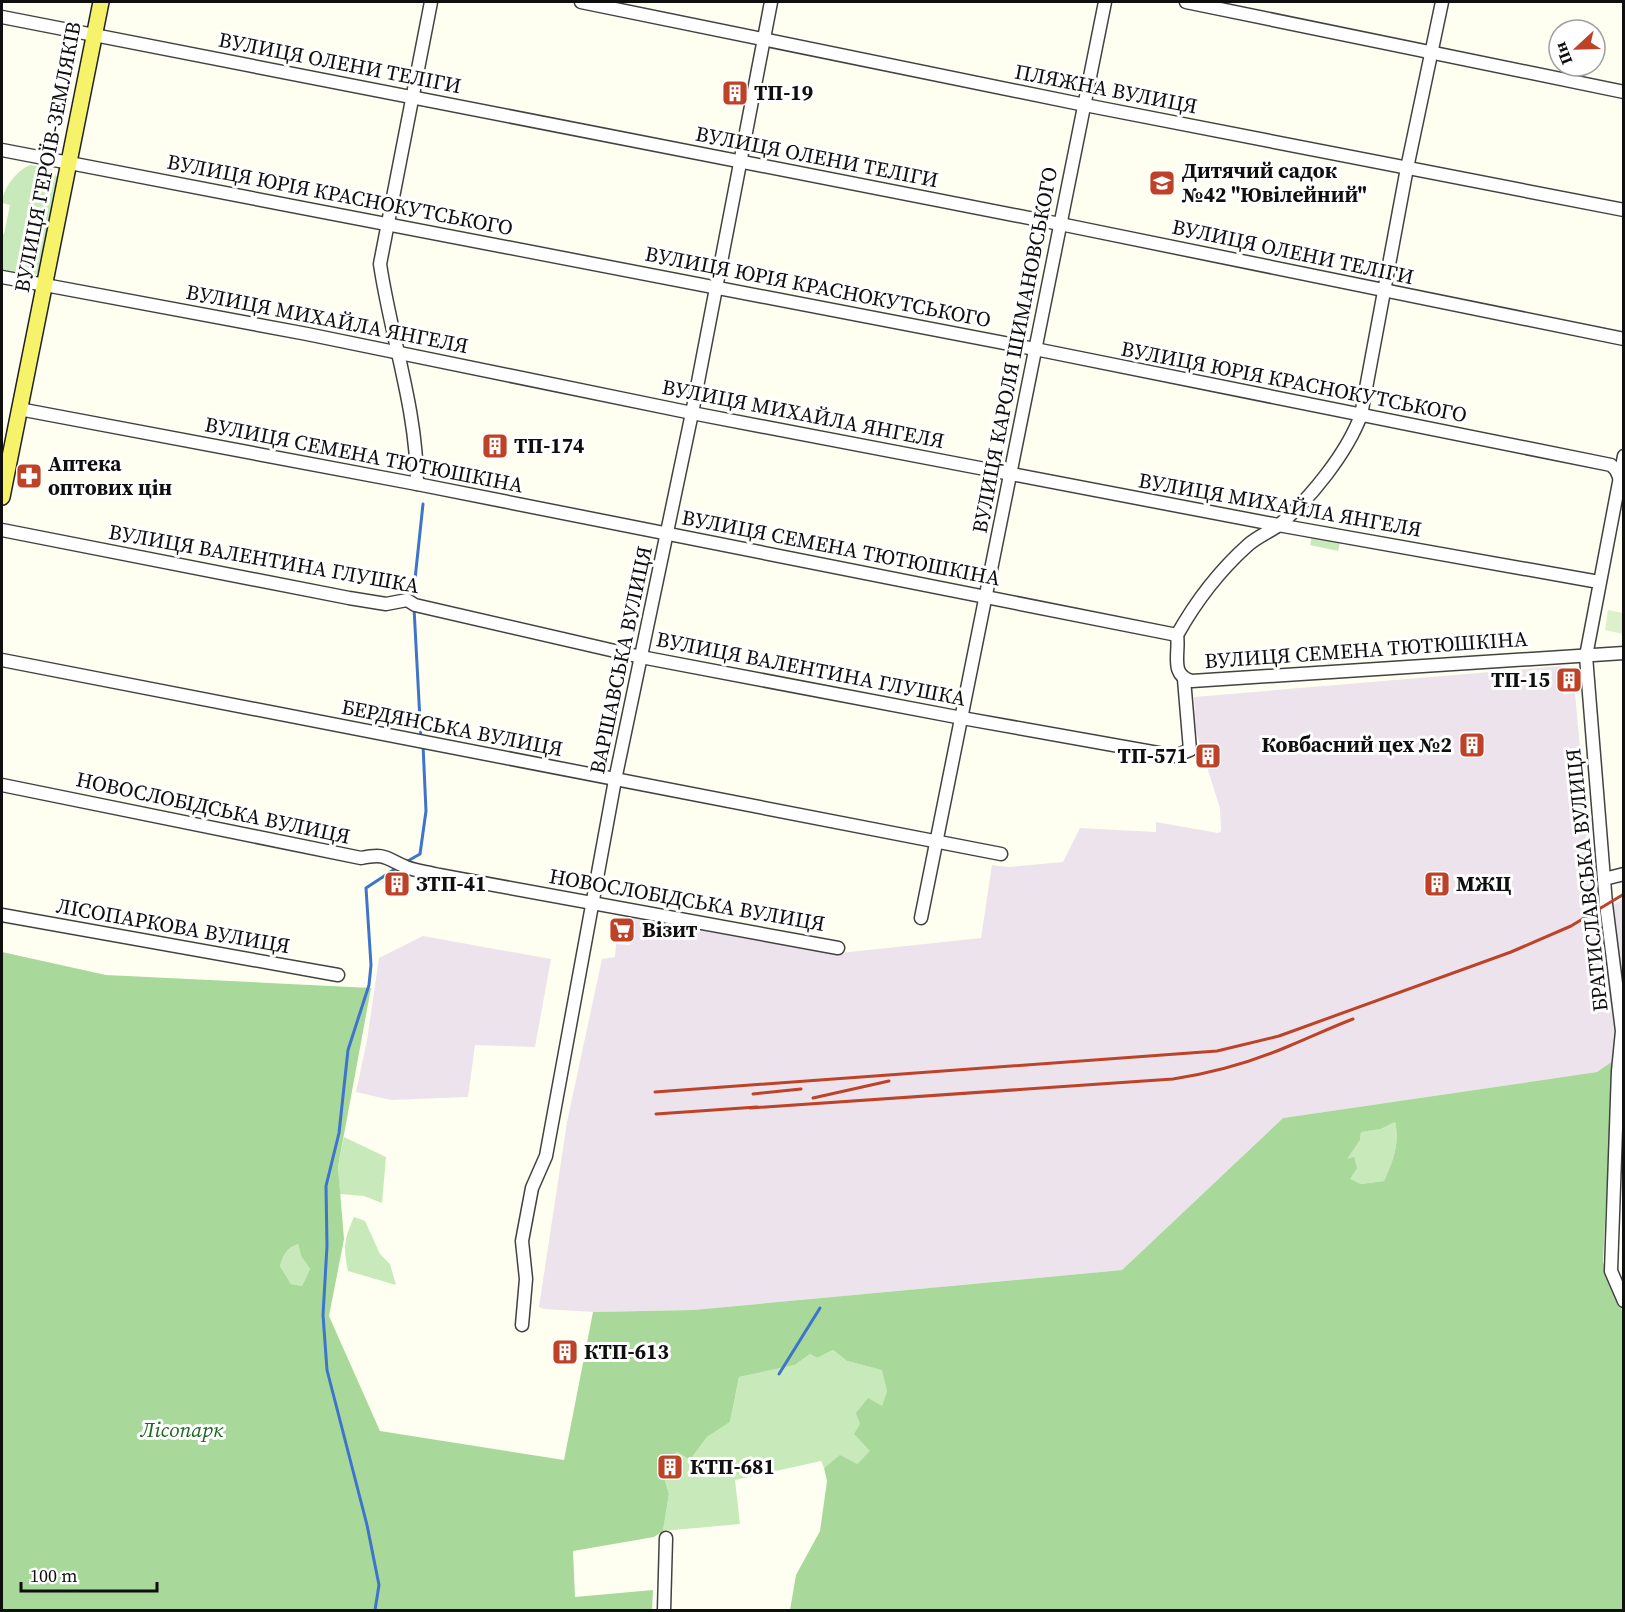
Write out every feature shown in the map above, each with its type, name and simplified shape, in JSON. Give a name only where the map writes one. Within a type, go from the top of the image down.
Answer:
[{"type":"main road","name":"ВУЛИЦЯ ГЕРОЇВ-ЗЕМЛЯКІВ","points":[[2,497],[101,2]]},
{"type":"street","points":[[417,484],[415,443],[406,387],[386,308],[380,264],[430,2]]},
{"type":"street","name":"ПЛЯЖНА ВУЛИЦЯ","points":[[581,2],[1085,105],[1623,210]]},
{"type":"street","name":"ВАРШАВСЬКА ВУЛИЦЯ","points":[[522,1325],[526,1278],[522,1241],[526,1215],[532,1188],[546,1156],[615,780],[692,413],[771,2]]},
{"type":"street","name":"ВУЛИЦЯ КАРОЛЯ ШИМАНОВСЬКОГО","points":[[921,918],[1105,2]]},
{"type":"street","points":[[1186,2],[1432,51],[1623,93]]},
{"type":"street","points":[[1177,635],[1209,585],[1249,544],[1278,525],[1321,479],[1349,442],[1361,415],[1407,168],[1442,2]]},
{"type":"street","name":"ВУЛИЦЯ ОЛЕНИ ТЕЛІГИ","points":[[2,17],[1060,224],[1623,339]]},
{"type":"street","name":"ВУЛИЦЯ ЮРІЯ КРАСНОКУТСЬКОГО","points":[[2,150],[1035,349],[1611,465],[1619,477]]},
{"type":"street","name":"ВУЛИЦЯ МИХАЙЛА ЯНГЕЛЯ","points":[[2,277],[307,334],[692,413],[1278,525],[1599,582]]},
{"type":"street","name":"ВУЛИЦЯ СЕМЕНА ТЮТЮШКІНА","points":[[20,409],[417,484],[1177,635],[1177,664],[1179,674],[1184,679],[1202,681],[1623,653]]},
{"type":"street","name":"БРАТИСЛАВСЬКА ВУЛИЦЯ","points":[[1623,456],[1586,656],[1604,879],[1623,1031],[1618,1071],[1617,1270],[1623,1301]]},
{"type":"street","name":"ВУЛИЦЯ ВАЛЕНТИНА ГЛУШКА","points":[[2,530],[368,601],[386,604],[407,600],[415,605],[641,657],[1175,756],[1190,750],[1184,679]]},
{"type":"street","name":"БЕРДЯНСЬКА ВУЛИЦЯ","points":[[2,660],[1001,854]]},
{"type":"street","name":"НОВОСЛОБІДСЬКА ВУЛИЦЯ","points":[[2,785],[361,858],[390,857],[406,867],[439,875],[838,948]]},
{"type":"street","points":[[1604,879],[1623,874]]},
{"type":"street","name":"ЛІСОПАРКОВА ВУЛИЦЯ","points":[[2,915],[338,975]]},
{"type":"street","points":[[664,1611],[666,1538]]},
{"type":"shaded area","points":[[1561,666],[1563,694],[1575,693],[1583,780],[1580,781],[1582,803],[1586,807],[1598,918],[1602,922],[1615,1033],[1613,1061],[1597,1072],[1283,1118],[1122,1270],[693,1310],[593,1312],[539,1307],[567,1122],[602,959],[615,957],[616,944],[630,945],[632,915],[840,953],[981,938],[992,865],[1009,867],[1063,862],[1080,828],[1156,832],[1156,822],[1218,833],[1221,831],[1220,808],[1196,732],[1194,697]]},
{"type":"shaded area","points":[[1623,899],[1623,991],[1613,905]]},
{"type":"shaded area","points":[[423,936],[551,959],[535,1047],[475,1045],[468,1097],[391,1100],[356,1092],[367,1040],[379,958]]},
{"type":"green space","points":[[31,165],[51,169],[58,178],[40,269],[35,276],[2,270],[2,234],[4,234],[10,205],[2,203],[3,198],[16,175]]},
{"type":"green space","points":[[1312,536],[1340,542],[1338,551],[1310,545]]},
{"type":"green space","points":[[1608,610],[1623,613],[1623,634],[1605,630]]},
{"type":"green space","name":"Лісопарк","points":[[2,952],[106,975],[371,988],[338,1167],[344,1239],[329,1316],[380,1431],[564,1460],[593,1312],[693,1310],[1122,1270],[1283,1118],[1597,1072],[1613,1061],[1603,1262],[1623,1313],[1623,1610],[790,1610],[796,1575],[820,1531],[827,1481],[824,1468],[840,1455],[857,1464],[870,1451],[854,1434],[860,1424],[856,1413],[868,1398],[882,1406],[887,1391],[882,1370],[847,1361],[833,1350],[817,1358],[810,1354],[795,1365],[739,1377],[730,1422],[707,1437],[690,1460],[677,1452],[660,1464],[669,1494],[663,1531],[654,1537],[573,1551],[575,1597],[653,1590],[652,1610],[2,1610]],"holes":[[[1395,1122],[1397,1138],[1395,1152],[1384,1181],[1361,1184],[1350,1179],[1357,1168],[1354,1157],[1347,1159],[1360,1140],[1361,1132],[1381,1129]],[[298,1244],[301,1256],[310,1269],[302,1286],[291,1284],[280,1266],[286,1252]]]},
{"type":"green space","points":[[1395,1122],[1397,1138],[1395,1152],[1384,1181],[1361,1184],[1349,1179],[1346,1159],[1360,1140],[1361,1132],[1381,1129]]},
{"type":"green space","points":[[344,1137],[386,1157],[382,1203],[364,1196],[340,1194],[338,1167]]},
{"type":"green space","points":[[354,1217],[365,1221],[380,1254],[390,1264],[396,1285],[348,1271],[345,1244]]},
{"type":"green space","points":[[298,1244],[301,1256],[310,1269],[302,1286],[291,1284],[280,1266],[286,1252]]},
{"type":"green space","points":[[833,1350],[847,1361],[883,1370],[887,1391],[882,1407],[876,1404],[871,1451],[857,1464],[832,1462],[824,1468],[821,1461],[735,1480],[740,1524],[663,1531],[669,1494],[660,1464],[677,1452],[690,1460],[707,1437],[730,1422],[739,1377],[795,1365],[810,1354],[817,1358]]},
{"type":"waterway","points":[[413,598],[423,504]]},
{"type":"waterway","points":[[414,608],[421,739]]},
{"type":"waterway","points":[[406,862],[420,854],[426,811],[423,745]]},
{"type":"waterway","points":[[375,1610],[379,1585],[367,1525],[327,1370],[323,1315],[327,1246],[326,1186],[339,1133],[348,1050],[369,985],[371,965],[366,888],[398,867]]},
{"type":"waterway","points":[[779,1374],[820,1308]]},
{"type":"railway","points":[[655,1092],[1217,1051],[1279,1036],[1511,952],[1571,926],[1624,894]]},
{"type":"railway","points":[[750,1108],[1173,1079],[1203,1074],[1247,1062],[1353,1019]]},
{"type":"railway","points":[[813,1098],[889,1081]]},
{"type":"railway","points":[[753,1094],[801,1089]]},
{"type":"railway","points":[[656,1114],[757,1107]]},
{"type":"place","name":"ТП-19","points":[[735,93]]},
{"type":"place","name":"Дитячий садок №42 \"Ювілейний\"","points":[[1162,183]]},
{"type":"place","name":"ТП-174","points":[[495,446]]},
{"type":"place","name":"Аптека оптових цін","points":[[29,476]]},
{"type":"place","name":"ТП-15","points":[[1569,680]]},
{"type":"place","name":"Ковбасний цех №2","points":[[1472,745]]},
{"type":"place","name":"ТП-571","points":[[1208,756]]},
{"type":"place","name":"ЗТП-41","points":[[397,884]]},
{"type":"place","name":"МЖЦ","points":[[1437,884]]},
{"type":"place","name":"Візит","points":[[622,930]]},
{"type":"place","name":"КТП-613","points":[[565,1352]]},
{"type":"place","name":"КТП-681","points":[[670,1467]]}]
